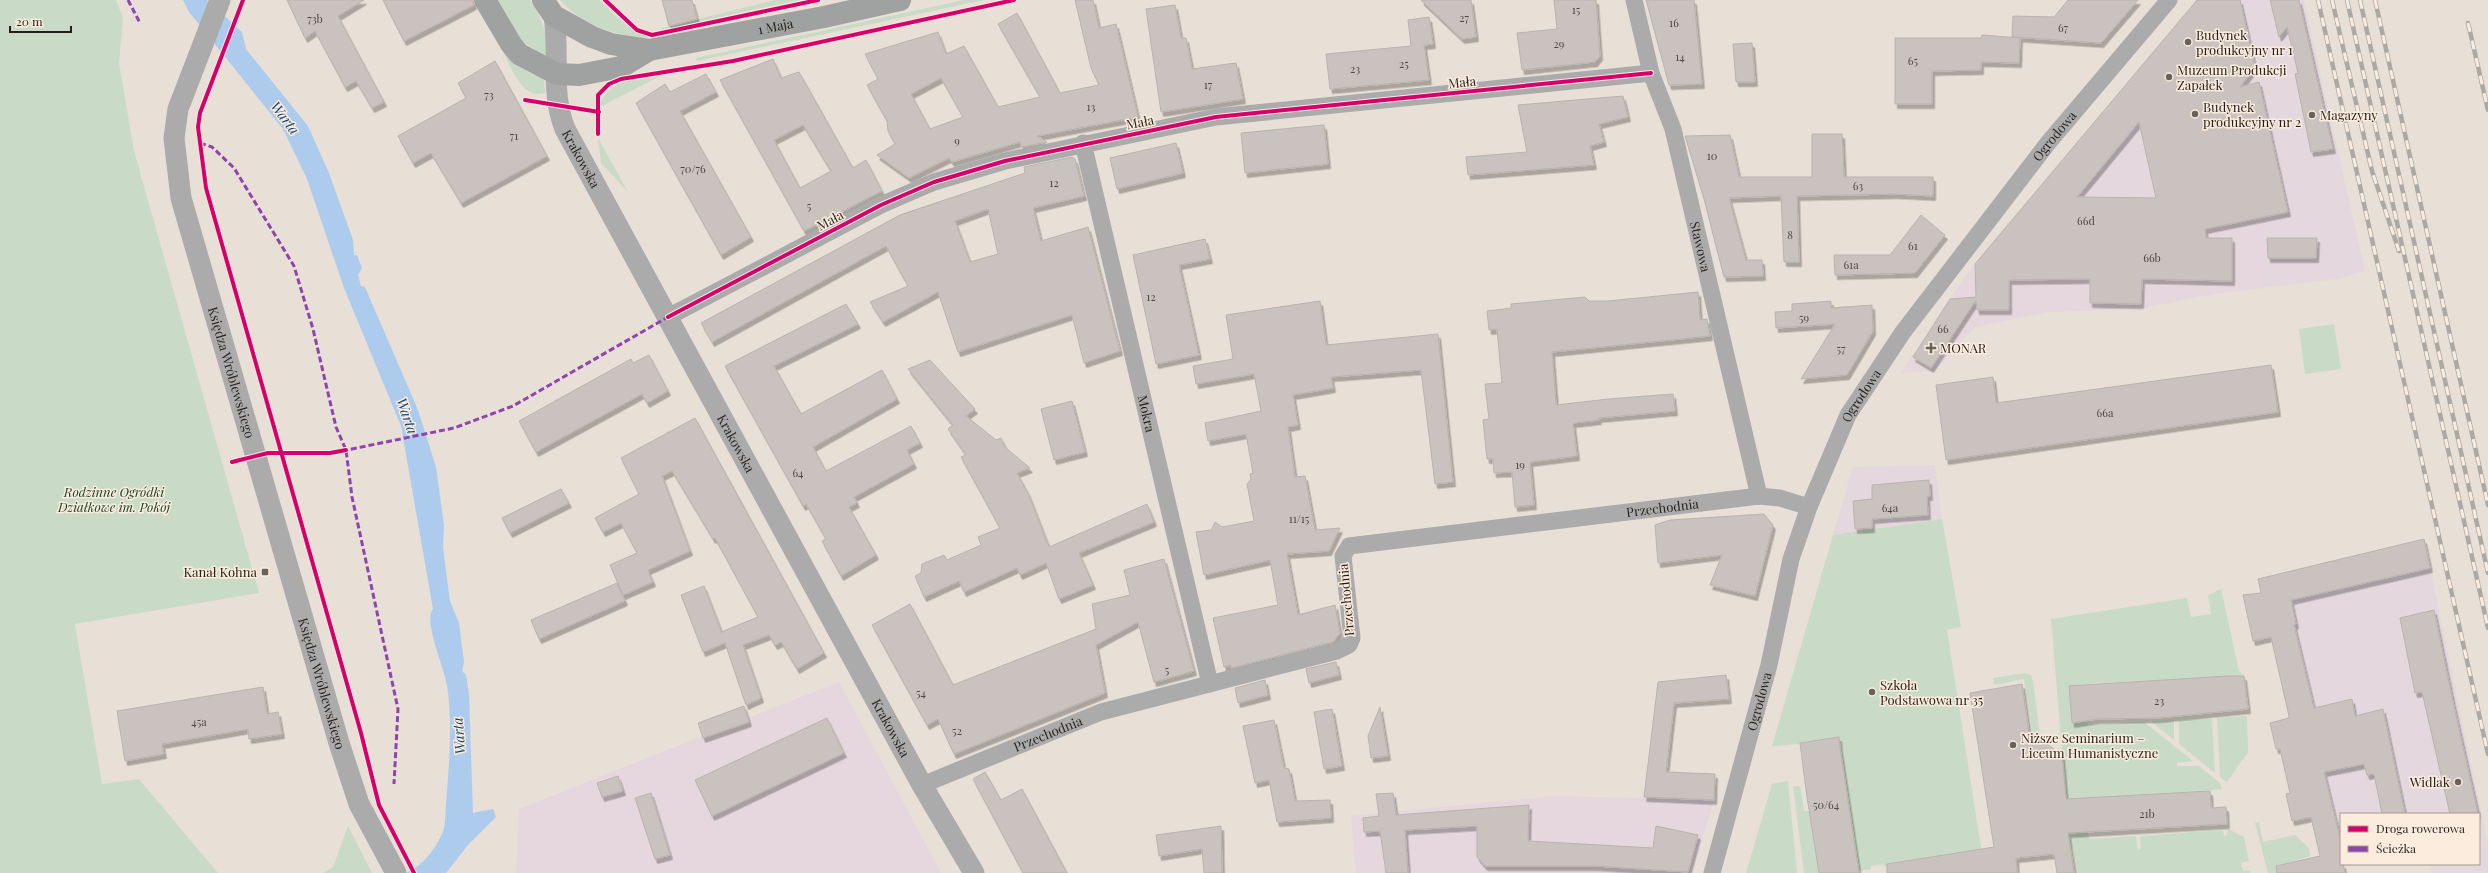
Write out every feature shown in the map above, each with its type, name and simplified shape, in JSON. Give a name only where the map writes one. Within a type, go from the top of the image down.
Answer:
[{"type":"main road","name":"1 Maja","points":[[485,0],[511,44],[519,54],[557,74],[579,75],[621,67],[649,50]]},
{"type":"main road","name":"1 Maja","points":[[549,8],[592,37],[611,44],[649,50],[824,17],[900,0]]},
{"type":"street","name":"Księdza Wróblewskiego","points":[[220,0],[178,109],[174,138],[181,198],[339,743],[364,812],[396,873]]},
{"type":"street","name":"Stawowa","points":[[1634,0],[1651,73],[1673,129],[1759,496]]},
{"type":"street","name":"Ogrodowa","points":[[1712,873],[1769,665],[1791,559],[1809,507],[1848,415],[1903,332],[2048,143],[2169,0]]},
{"type":"street","name":"Krakowska","points":[[549,8],[558,42],[558,108],[565,129],[922,785],[974,873]]},
{"type":"street","name":"Mała","points":[[668,317],[881,205],[934,182],[1005,161],[1083,143],[1216,118],[1651,73]]},
{"type":"street","name":"Mokra","points":[[1083,143],[1210,684]]},
{"type":"street","name":"Przechodnia","points":[[922,785],[1101,712],[1338,651],[1349,645],[1352,638],[1343,556],[1349,546],[1759,496],[1780,498],[1809,507]]},
{"type":"shaded area","points":[[2197,0],[2304,0],[2365,271],[2337,279],[2263,288],[2268,258],[2268,199],[2032,197]]},
{"type":"shaded area","points":[[2032,197],[2268,198],[2268,258],[2263,288],[2213,294],[2139,309],[2049,312],[1975,327],[1935,371],[1901,373],[1966,275]]},
{"type":"shaded area","points":[[1935,465],[1942,519],[1833,535],[1853,467]]},
{"type":"shaded area","points":[[2424,539],[2488,844],[2488,873],[2433,873],[2430,865],[2480,865],[2480,813],[2340,813],[2340,847],[2319,853],[2258,579]]},
{"type":"shaded area","points":[[839,682],[941,873],[516,873],[519,809]]},
{"type":"shaded area","points":[[1554,796],[1714,800],[1692,873],[1356,873],[1351,816]]},
{"type":"green space","name":"Rodzinne Ogródki Działkowe im. Pokój","points":[[0,0],[116,0],[123,18],[119,63],[134,151],[259,593],[75,624],[102,784],[139,779],[218,873],[0,873]]},
{"type":"green space","points":[[494,0],[530,0],[544,28],[548,59],[519,39]]},
{"type":"green space","points":[[560,0],[599,0],[628,26],[649,37],[649,40],[612,32],[601,28],[580,17]]},
{"type":"green space","points":[[775,0],[799,0],[661,30],[662,28]]},
{"type":"green space","points":[[964,0],[984,0],[697,61],[696,58]]},
{"type":"green space","points":[[503,52],[530,73],[544,78],[545,93],[537,94],[524,87],[518,81]]},
{"type":"green space","points":[[664,74],[602,106],[600,104],[605,95],[618,84],[636,78]]},
{"type":"green space","points":[[598,138],[628,192],[601,163]]},
{"type":"green space","points":[[2334,324],[2341,369],[2305,374],[2299,329]]},
{"type":"green space","name":"Szkoła Podstawowa nr 35","points":[[1942,519],[1961,627],[1947,630],[1985,873],[1967,851],[1898,862],[1898,865],[1885,867],[1884,864],[1871,866],[1871,869],[1859,871],[1839,737],[1800,744],[1772,746],[1833,535]]},
{"type":"green space","points":[[2221,589],[2239,671],[2244,676],[2087,684],[2069,687],[2072,721],[2087,720],[2088,725],[2144,722],[2193,761],[2177,763],[2177,766],[2199,766],[2220,783],[2222,789],[2178,794],[2066,799],[2051,619],[2187,598],[2191,617],[2211,614],[2208,595]]},
{"type":"green space","points":[[2025,673],[2031,675],[2033,681],[2040,735],[2033,737],[2024,679],[1994,685],[1993,678]]},
{"type":"green space","points":[[2247,716],[2248,752],[2227,782],[2220,777],[2217,718]]},
{"type":"green space","points":[[2212,719],[2215,773],[2179,744],[2179,720]]},
{"type":"green space","points":[[2174,720],[2174,740],[2152,722]]},
{"type":"green space","points":[[1788,781],[1797,873],[1746,873],[1772,784]]},
{"type":"green space","points":[[1793,786],[1800,786],[1804,811],[1810,811],[1819,873],[1804,873]]},
{"type":"green space","points":[[2259,822],[2263,842],[2295,835],[2309,848],[2310,856],[2290,863],[2292,873],[2268,873],[2255,823]]},
{"type":"green space","points":[[348,826],[372,873],[323,873],[333,867]]},
{"type":"green space","points":[[2228,829],[2244,837],[2249,861],[2241,863],[2243,871],[2250,870],[2251,873],[2076,873],[2073,849],[2070,846],[2068,833],[2088,832],[2089,839],[2136,836],[2138,850],[2141,849],[2140,836],[2223,830],[2224,836],[2227,835]]},
{"type":"water","name":"Warta","points":[[183,0],[207,0],[242,32],[246,49],[308,126],[329,173],[353,240],[354,255],[357,255],[362,268],[358,275],[361,286],[365,287],[418,410],[436,467],[444,525],[443,548],[450,601],[459,623],[464,662],[462,671],[466,675],[469,694],[473,813],[493,809],[496,817],[468,845],[446,873],[406,873],[423,862],[439,840],[443,831],[450,744],[450,715],[447,685],[432,633],[431,615],[433,609],[401,426],[344,288],[307,179],[283,129],[189,12]]},
{"type":"building","points":[[287,0],[364,0],[338,16],[384,102],[372,108],[356,81],[345,87],[315,31],[305,38]]},
{"type":"building","points":[[383,0],[473,0],[474,5],[404,41]]},
{"type":"building","points":[[662,0],[692,0],[697,19],[669,26]]},
{"type":"building","points":[[1075,0],[1093,0],[1099,28],[1116,24],[1138,117],[1037,136],[1047,142],[1021,147],[1020,142],[952,162],[949,158],[909,178],[877,155],[895,144],[888,131],[887,121],[867,85],[878,79],[865,54],[938,32],[946,54],[964,46],[998,107],[1040,97],[998,24],[1017,13],[1060,93],[1099,85],[1091,68]],"holes":[[[941,78],[963,117],[930,129],[911,94]]]},
{"type":"building","points":[[1421,0],[1471,0],[1476,37],[1462,39]]},
{"type":"building","points":[[1554,0],[1596,0],[1600,56],[1595,62],[1522,70],[1517,33],[1557,29]]},
{"type":"building","points":[[1646,0],[1694,0],[1702,84],[1669,85]]},
{"type":"building","points":[[2068,0],[2138,0],[2101,43],[2012,37],[2013,16],[2054,17]]},
{"type":"building","points":[[2197,0],[2240,0],[2255,67],[2240,87],[2259,82],[2288,212],[2205,229],[2206,238],[2232,238],[2232,281],[2142,279],[2141,304],[2090,303],[2090,279],[2009,280],[2009,310],[1977,310],[1976,300],[1931,368],[1913,357],[1950,299],[1976,297],[1975,264]],"holes":[[[2139,122],[2156,198],[2077,197]]]},
{"type":"building","points":[[2270,0],[2299,0],[2333,149],[2311,152],[2295,74],[2298,73],[2287,27],[2279,37]]},
{"type":"building","points":[[1175,5],[1181,38],[1186,38],[1192,69],[1236,63],[1243,99],[1161,112],[1146,9]]},
{"type":"building","points":[[1429,17],[1433,44],[1424,45],[1429,80],[1330,89],[1326,54],[1411,46],[1408,20]]},
{"type":"building","points":[[1982,35],[2020,38],[2019,63],[1981,62],[1981,70],[1932,71],[1932,104],[1895,104],[1895,38],[1981,38]]},
{"type":"building","points":[[1752,43],[1755,82],[1736,82],[1733,44]]},
{"type":"building","points":[[773,59],[781,78],[799,72],[853,168],[866,160],[882,191],[804,231],[720,80]],"holes":[[[803,125],[831,171],[800,188],[774,140]]]},
{"type":"building","points":[[495,61],[547,156],[461,203],[431,153],[413,163],[398,136],[466,98],[458,83]]},
{"type":"building","points":[[706,74],[716,92],[680,111],[751,237],[721,255],[636,103],[665,84],[670,92]]},
{"type":"building","points":[[1623,96],[1628,117],[1599,124],[1604,142],[1590,146],[1594,165],[1468,175],[1466,157],[1527,152],[1518,105]]},
{"type":"building","points":[[1324,125],[1328,164],[1245,173],[1241,133]]},
{"type":"building","points":[[1812,134],[1842,134],[1844,177],[1933,177],[1933,196],[1895,194],[1797,196],[1799,262],[1784,262],[1781,196],[1729,198],[1746,260],[1762,260],[1763,276],[1724,277],[1704,199],[1685,136],[1730,135],[1739,177],[1812,177]]},
{"type":"building","points":[[1176,143],[1183,173],[1117,189],[1110,158]]},
{"type":"building","points":[[1072,157],[1075,159],[1084,196],[1033,208],[1041,241],[1088,227],[1120,351],[1084,363],[1072,315],[958,352],[938,292],[883,322],[870,302],[908,286],[886,246],[712,342],[701,323],[900,215],[1025,173],[1024,167]],"holes":[[[988,209],[998,254],[970,262],[955,221]]]},
{"type":"building","points":[[1921,215],[1945,235],[1915,273],[1835,275],[1834,255],[1890,255]]},
{"type":"building","points":[[2267,238],[2317,238],[2316,258],[2268,258]]},
{"type":"building","points":[[1205,239],[1210,259],[1179,265],[1199,355],[1156,364],[1133,255]]},
{"type":"building","points":[[1698,292],[1700,320],[1707,319],[1710,336],[1552,352],[1556,405],[1673,394],[1675,411],[1598,418],[1599,420],[1573,423],[1577,456],[1530,462],[1534,505],[1515,507],[1512,472],[1494,473],[1493,459],[1487,459],[1483,420],[1489,419],[1485,384],[1502,383],[1497,329],[1489,330],[1487,311],[1511,308],[1511,304],[1585,297],[1589,301],[1608,301]]},
{"type":"building","points":[[1320,301],[1326,345],[1438,334],[1453,482],[1435,484],[1421,370],[1331,377],[1333,388],[1293,395],[1298,425],[1288,427],[1295,477],[1305,476],[1315,530],[1340,528],[1329,551],[1287,554],[1298,615],[1335,605],[1340,633],[1333,642],[1231,668],[1231,665],[1224,667],[1213,618],[1278,605],[1270,560],[1204,575],[1196,532],[1211,530],[1215,522],[1222,527],[1254,521],[1247,484],[1251,479],[1250,474],[1253,473],[1246,434],[1208,441],[1205,423],[1261,411],[1254,374],[1196,384],[1193,366],[1233,359],[1226,315]]},
{"type":"building","points":[[1831,301],[1831,308],[1872,305],[1873,331],[1847,375],[1801,379],[1835,324],[1776,328],[1775,312],[1792,311],[1792,304]]},
{"type":"building","points":[[846,304],[858,324],[774,366],[801,414],[882,370],[897,399],[813,447],[826,471],[911,426],[920,443],[907,450],[914,464],[854,497],[857,503],[849,507],[876,555],[841,576],[822,541],[826,539],[806,504],[803,506],[725,366]]},
{"type":"building","points":[[649,355],[668,391],[647,403],[642,394],[536,452],[519,421],[631,359],[633,363]]},
{"type":"building","points":[[930,360],[975,409],[966,416],[996,440],[1001,438],[1006,448],[1030,468],[1017,473],[1028,493],[1049,547],[1147,504],[1154,522],[1079,553],[1093,585],[1059,599],[1046,563],[1020,575],[1017,568],[964,592],[959,581],[924,597],[915,576],[921,573],[922,564],[944,555],[947,560],[981,545],[978,537],[1000,528],[961,457],[966,455],[948,429],[953,425],[908,369]]},
{"type":"building","points":[[2271,365],[2278,412],[1946,460],[1936,385],[1993,377],[1996,403]]},
{"type":"building","points":[[1072,401],[1085,452],[1054,460],[1041,409]]},
{"type":"building","points":[[695,418],[824,653],[797,669],[781,642],[775,645],[769,635],[743,645],[761,698],[746,705],[725,643],[703,652],[681,595],[704,586],[722,632],[758,617],[715,538],[713,539],[672,471],[662,476],[690,551],[648,570],[653,582],[623,595],[610,565],[637,553],[621,523],[603,532],[595,518],[639,494],[621,458]]},
{"type":"building","points":[[1929,480],[1930,496],[1927,496],[1928,515],[1872,519],[1872,528],[1855,529],[1853,501],[1872,499],[1872,485]]},
{"type":"building","points":[[561,489],[569,503],[510,533],[502,518]]},
{"type":"building","points":[[1764,514],[1773,525],[1755,596],[1710,585],[1722,555],[1658,563],[1655,525],[1670,520]]},
{"type":"building","points":[[2424,539],[2430,568],[2291,600],[2296,624],[2294,625],[2314,708],[2352,699],[2355,716],[2383,709],[2405,813],[2382,813],[2374,774],[2367,775],[2364,764],[2324,772],[2340,838],[2340,865],[2343,865],[2345,873],[2277,873],[2276,866],[2320,856],[2311,817],[2292,821],[2286,794],[2290,793],[2280,749],[2276,749],[2270,723],[2289,718],[2289,716],[2271,637],[2253,641],[2243,595],[2261,593],[2258,579]]},
{"type":"building","points":[[1164,559],[1194,671],[1154,682],[1138,622],[1096,645],[1105,693],[954,754],[938,719],[927,725],[872,625],[910,604],[953,685],[1096,629],[1092,604],[1130,595],[1124,570]]},
{"type":"building","points":[[617,583],[625,601],[539,639],[531,620]]},
{"type":"building","points":[[2434,610],[2478,813],[2450,813],[2422,692],[2415,693],[2400,618]]},
{"type":"building","points":[[1336,662],[1339,675],[1309,683],[1306,669]]},
{"type":"building","points":[[1726,675],[1729,699],[1674,703],[1666,772],[1715,774],[1714,800],[1644,797],[1658,682]]},
{"type":"building","points":[[2244,676],[2248,709],[2158,718],[2097,719],[2072,723],[2069,686]]},
{"type":"building","points":[[1265,680],[1268,695],[1238,703],[1235,688]]},
{"type":"building","points":[[2022,684],[2030,740],[2040,739],[2062,755],[2066,799],[2210,791],[2211,808],[2226,807],[2227,824],[2068,833],[2074,873],[2057,873],[2054,854],[2016,858],[2017,873],[1887,873],[1887,864],[1994,847],[1970,693]]},
{"type":"building","points":[[263,687],[267,714],[278,712],[282,734],[249,739],[248,729],[162,744],[164,754],[125,761],[117,711]]},
{"type":"building","points":[[744,706],[749,722],[703,738],[698,723]]},
{"type":"building","points":[[1380,707],[1388,756],[1371,758],[1368,736]]},
{"type":"building","points":[[1332,709],[1342,766],[1324,769],[1314,712]]},
{"type":"building","points":[[827,718],[844,753],[712,816],[695,780]]},
{"type":"building","points":[[1274,720],[1284,768],[1289,769],[1295,801],[1330,800],[1331,818],[1277,822],[1269,780],[1255,783],[1243,726]]},
{"type":"building","points":[[1839,737],[1859,873],[1819,873],[1800,743]]},
{"type":"building","points":[[985,772],[1001,800],[1022,789],[1067,873],[1023,873],[973,779]]},
{"type":"building","points":[[618,776],[623,791],[602,797],[597,783]]},
{"type":"building","points":[[651,793],[670,855],[655,859],[635,798]]},
{"type":"building","points":[[1393,793],[1396,815],[1529,805],[1528,841],[1653,848],[1656,826],[1698,835],[1688,872],[1596,866],[1485,866],[1477,857],[1477,826],[1405,830],[1408,873],[1386,873],[1380,831],[1364,832],[1363,818],[1379,816],[1376,794]]},
{"type":"building","points":[[1221,826],[1222,873],[1204,873],[1202,849],[1159,856],[1156,835]]},
{"type":"railway","points":[[2318,0],[2488,754]]},
{"type":"railway","points":[[2332,0],[2372,171],[2399,251]]},
{"type":"railway","points":[[2347,0],[2488,628]]},
{"type":"railway","points":[[2360,0],[2488,573]]},
{"type":"railway","points":[[2375,0],[2488,505]]},
{"type":"railway","points":[[2468,23],[2488,110]]},
{"type":"marked path","points":[[128,0],[140,23]]},
{"type":"marked path","points":[[200,143],[212,147],[234,168],[294,266],[313,329],[336,427],[346,450],[352,497],[398,709],[394,784]]},
{"type":"marked path","points":[[342,451],[454,428],[513,406],[668,317]]},
{"type":"cycle path","points":[[243,0],[200,113],[198,127],[206,188],[361,733],[379,805],[414,873]]},
{"type":"cycle path","points":[[605,0],[637,30],[652,35],[818,0]]},
{"type":"cycle path","points":[[598,134],[598,95],[609,84],[621,79],[733,61],[1014,0]]},
{"type":"cycle path","points":[[668,317],[881,205],[934,182],[1005,161],[1216,117],[1651,73]]},
{"type":"cycle path","points":[[525,100],[599,112]]},
{"type":"cycle path","points":[[232,462],[268,453],[330,453],[346,450]]},
{"type":"place","name":"Budynek produkcyjny nr 1","points":[[2188,42]]},
{"type":"place","name":"Muzeum Produkcji Zapałek","points":[[2169,77]]},
{"type":"place","name":"Budynek produkcyjny nr 2","points":[[2195,114]]},
{"type":"place","name":"Magazyny","points":[[2312,115]]},
{"type":"place","name":"MONAR","points":[[1931,348]]},
{"type":"place","name":"Kanał Kohna","points":[[265,572]]},
{"type":"place","name":"Szkoła Podstawowa nr 35","points":[[1872,692]]},
{"type":"place","name":"Niższe Seminarium – Liceum Humanistyczne","points":[[2013,745]]},
{"type":"place","name":"Widlak","points":[[2458,782]]}]
